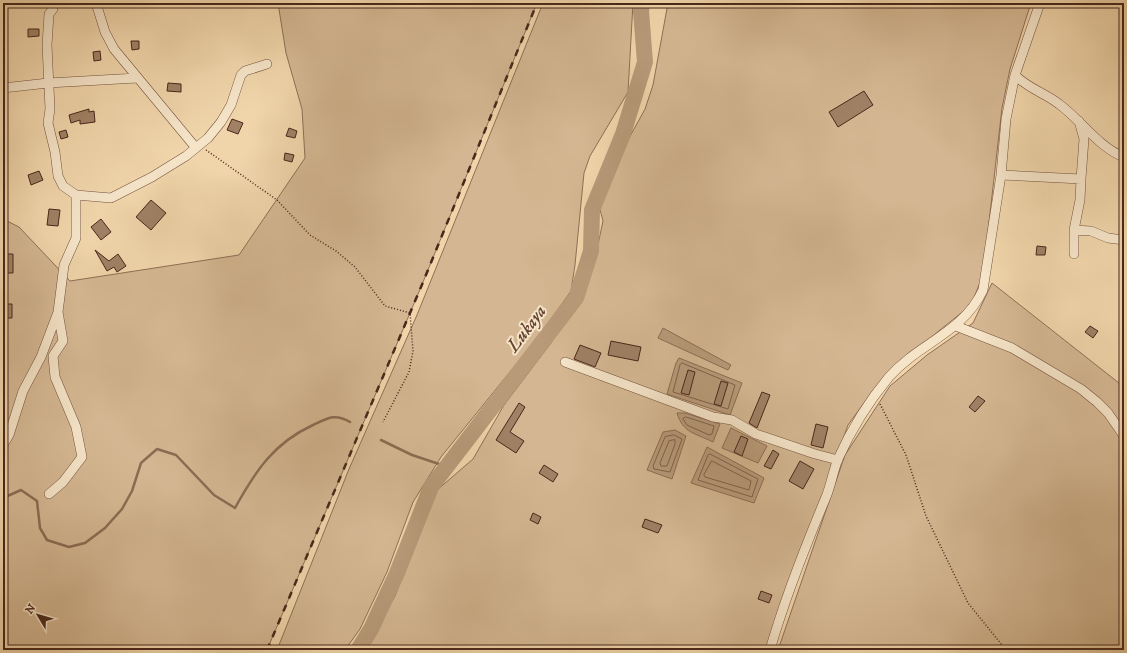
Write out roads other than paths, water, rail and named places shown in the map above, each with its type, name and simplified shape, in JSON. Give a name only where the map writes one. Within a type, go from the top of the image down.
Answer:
[{"type":"street","points":[[96,3],[105,32],[114,49],[197,147]]},
{"type":"street","points":[[770,650],[787,595],[828,491],[838,460],[861,415],[889,377],[902,364],[956,326],[977,304],[984,290],[1001,175],[1006,119],[1015,75],[1040,3]]},
{"type":"street","points":[[53,9],[49,14],[47,45],[50,109],[48,123],[55,152],[58,176],[63,186],[76,195],[111,198],[152,177],[197,147],[221,122],[231,105],[241,75],[251,69],[266,64]]},
{"type":"street","points":[[1015,75],[1022,82],[1059,104],[1110,150],[1124,157]]},
{"type":"street","points":[[3,88],[48,83],[137,78]]},
{"type":"street","points":[[1074,254],[1074,230],[1080,200],[1080,179],[1084,139],[1079,121]]},
{"type":"street","points":[[1001,175],[1080,179]]},
{"type":"street","points":[[3,445],[9,435],[23,391],[41,357],[58,312],[64,265],[76,238],[76,195]]},
{"type":"street","points":[[1074,230],[1091,231],[1108,238],[1124,240]]},
{"type":"street","points":[[49,494],[63,482],[82,457],[76,427],[55,377],[53,356],[62,341],[58,312]]},
{"type":"street","points":[[956,326],[1012,348],[1081,390],[1097,402],[1108,413],[1124,436]]},
{"type":"street","points":[[565,362],[713,417],[732,420],[756,434],[815,454],[838,460]]},
{"type":"water","points":[[663,328],[731,365],[728,370],[658,338]]},
{"type":"water","points":[[679,358],[742,383],[730,415],[667,394],[676,363]]},
{"type":"water","points":[[677,413],[685,413],[720,424],[713,442],[686,429]]},
{"type":"water","points":[[731,428],[767,446],[758,463],[722,448]]},
{"type":"water","points":[[675,430],[686,436],[672,479],[647,470],[663,432]]},
{"type":"water","points":[[707,447],[764,478],[754,503],[691,483]]},
{"type":"waterway","name":"Lukaya","points":[[358,650],[371,629],[397,573],[431,487],[576,298],[591,251],[592,210],[623,134],[645,62],[641,11],[642,3]]},
{"type":"waterway","points":[[3,498],[21,490],[37,501],[40,528],[47,540],[69,547],[85,543],[105,528],[122,509],[132,491],[141,463],[157,449],[176,455],[214,495],[235,508],[267,459],[287,440],[299,432],[327,419],[336,417],[350,422]]},
{"type":"waterway","points":[[381,440],[412,455],[448,467]]},
{"type":"railway","points":[[267,650],[421,287],[537,3]]}]
